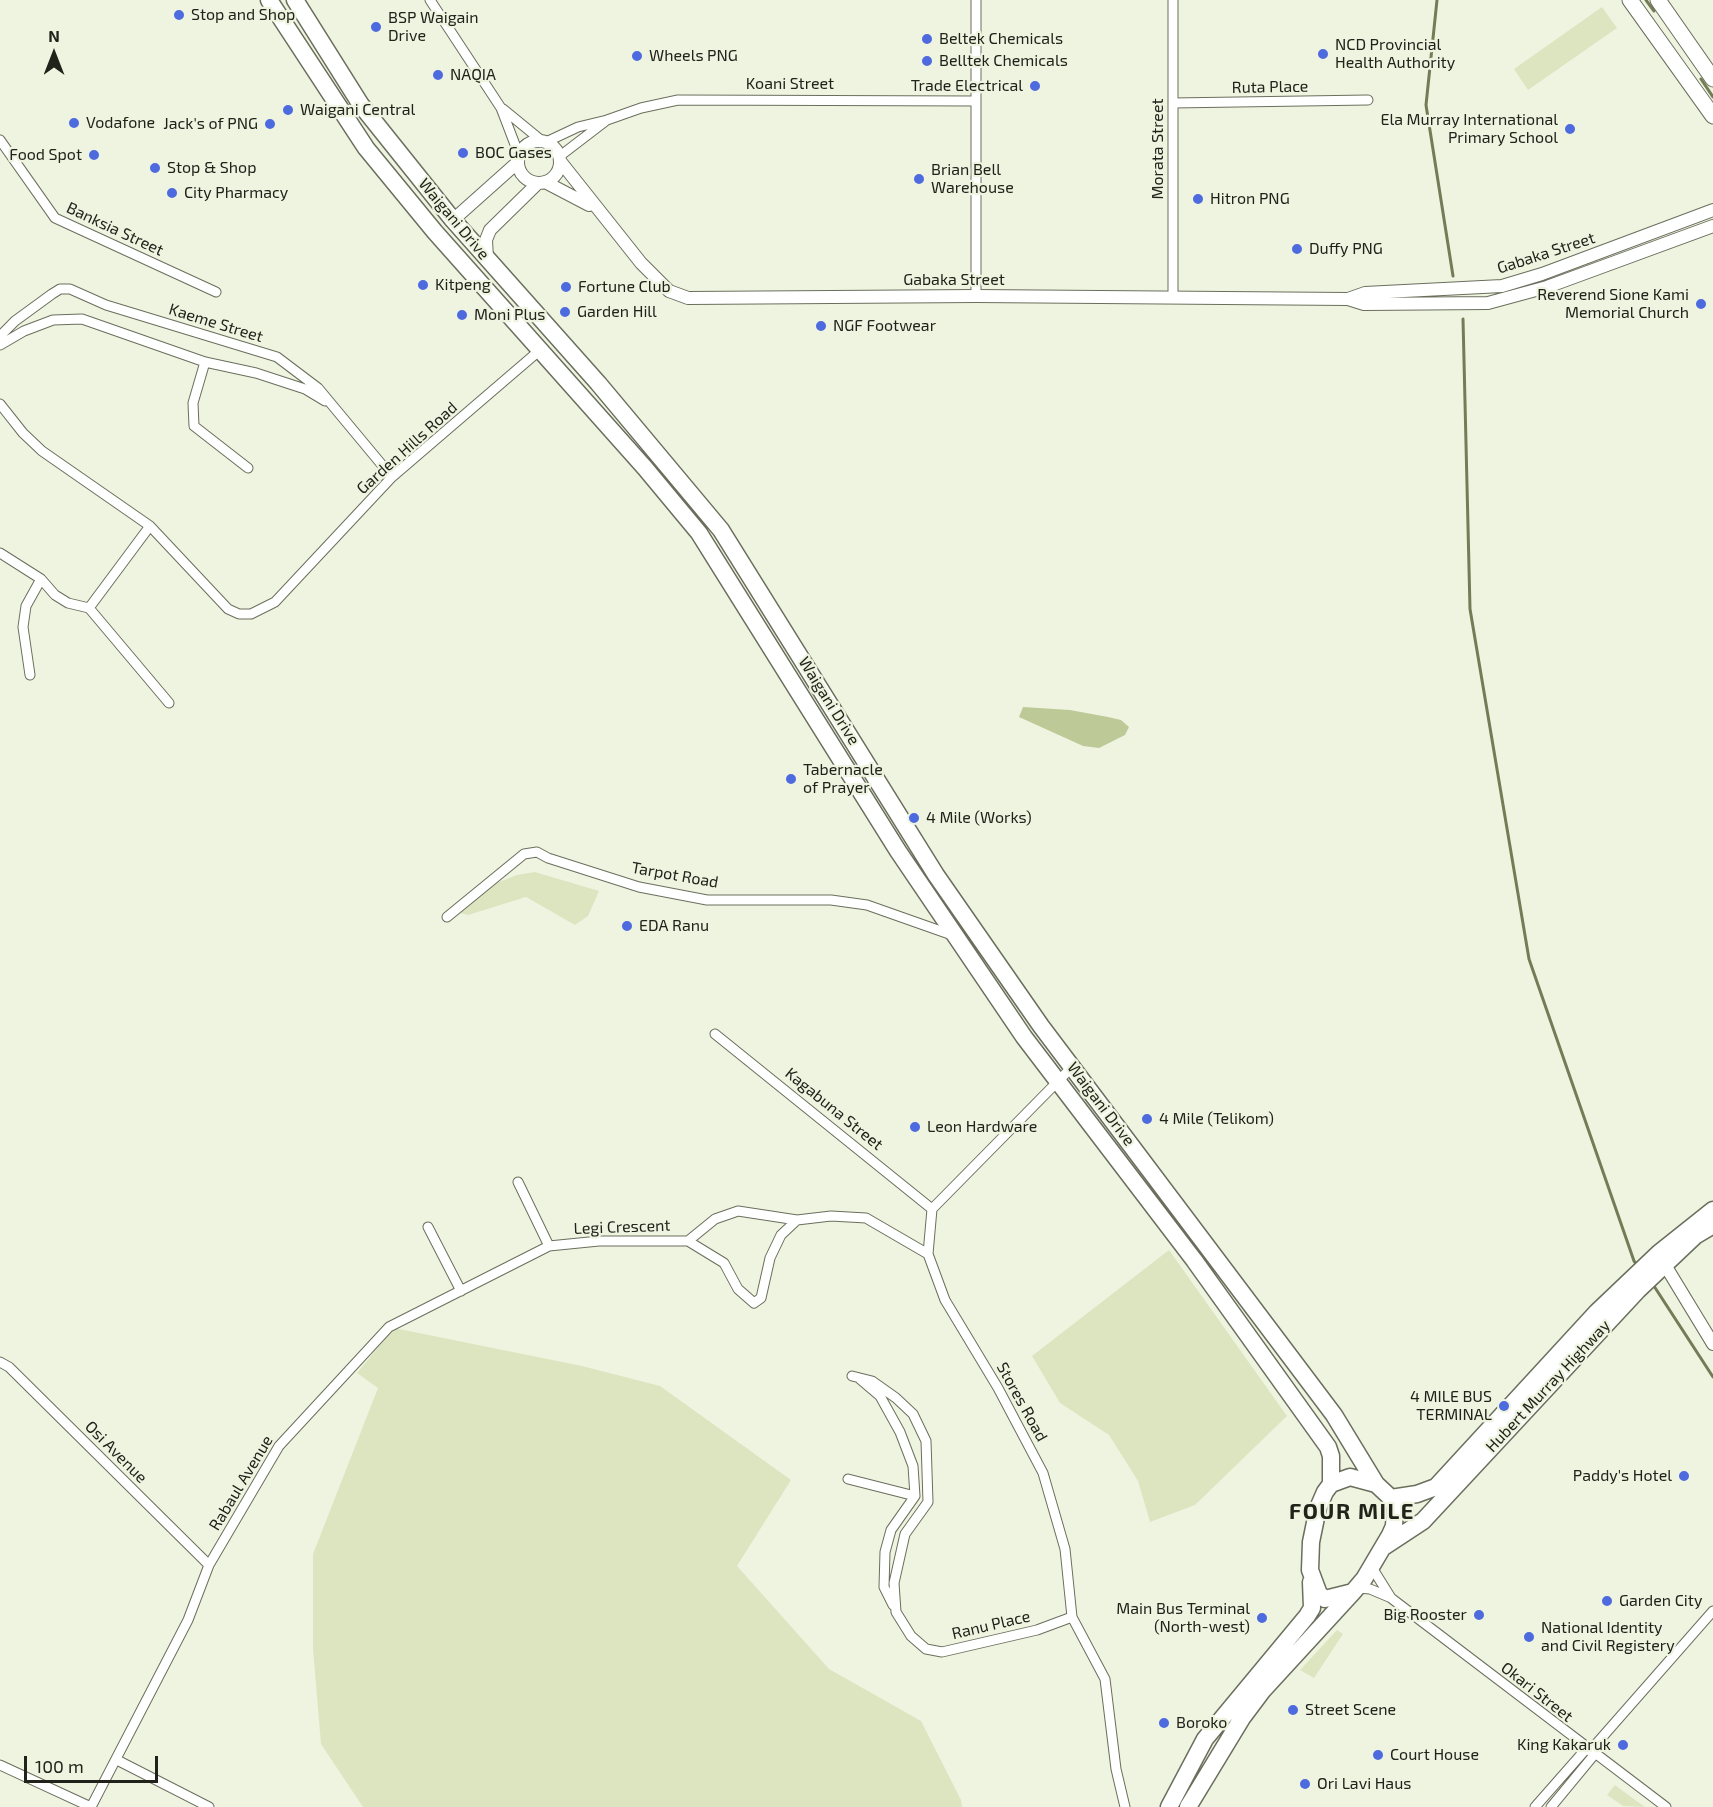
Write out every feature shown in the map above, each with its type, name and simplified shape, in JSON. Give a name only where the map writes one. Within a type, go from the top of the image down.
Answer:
[{"type":"highway","name":"Waigani Drive","points":[[270,0],[366,148],[496,302],[645,468],[699,533],[898,852],[1056,1082],[1194,1260],[1318,1432],[1331,1456],[1331,1484]]},
{"type":"highway","name":"Waigani Drive","points":[[295,0],[361,105],[453,220],[598,383],[721,530],[936,875],[1072,1067],[1328,1406],[1376,1484]]},
{"type":"highway","points":[[453,220],[446,233],[494,290],[496,302]]},
{"type":"highway","points":[[598,383],[603,401],[652,459],[645,468]]},
{"type":"highway","points":[[674,475],[667,477],[664,482],[702,528],[712,543],[715,558]]},
{"type":"highway","points":[[888,797],[889,812],[942,894],[934,904]]},
{"type":"highway","name":"Hubert Murray Highway","points":[[1656,1266],[1695,1221],[1713,1210]]},
{"type":"highway","name":"Hubert Murray Highway","points":[[1391,1498],[1417,1494],[1436,1487],[1597,1312],[1695,1236],[1713,1225]]},
{"type":"highway","name":"Hubert Murray Highway","points":[[1384,1547],[1423,1521],[1634,1285]]},
{"type":"highway","points":[[1170,1807],[1205,1739],[1312,1608],[1311,1542],[1318,1508],[1331,1484],[1350,1477],[1376,1484],[1391,1498],[1395,1507],[1394,1526],[1384,1547],[1355,1590],[1263,1690],[1242,1718],[1188,1807]]},
{"type":"highway","points":[[1310,1570],[1319,1594],[1325,1599],[1355,1590]]},
{"type":"main road","points":[[1630,0],[1713,116]]},
{"type":"main road","points":[[1658,0],[1713,79]]},
{"type":"street","points":[[430,0],[501,108],[526,178],[541,182]]},
{"type":"street","points":[[976,0],[976,296]]},
{"type":"street","name":"Morata Street","points":[[1173,0],[1173,298]]},
{"type":"street","name":"Koani Street","points":[[544,142],[586,124],[678,100],[976,101]]},
{"type":"street","name":"Ruta Place","points":[[1173,104],[1368,100]]},
{"type":"street","points":[[487,259],[486,240],[490,230],[541,182],[556,174],[560,158],[556,149],[501,108]]},
{"type":"street","name":"Koani Street","points":[[560,158],[607,120]]},
{"type":"street","name":"Banksia Street","points":[[0,140],[55,218],[216,292]]},
{"type":"street","points":[[453,220],[519,159],[528,144],[544,142]]},
{"type":"street","name":"Gabaka Street","points":[[560,158],[598,210],[659,282],[669,291],[688,298],[976,296],[1348,299],[1364,304],[1488,303],[1506,300],[1713,226]]},
{"type":"street","name":"Gabaka Street","points":[[541,182],[570,193],[598,210]]},
{"type":"street","name":"Gabaka Street","points":[[1348,299],[1365,293],[1503,286],[1542,274],[1713,210]]},
{"type":"street","name":"Kaeme Street","points":[[0,336],[15,321],[52,294],[60,289],[70,289],[106,304],[277,357],[318,388],[392,477]]},
{"type":"street","points":[[0,345],[24,331],[53,320],[82,319],[205,362],[256,373],[305,389],[330,404]]},
{"type":"street","name":"Garden Hills Road","points":[[150,526],[228,609],[239,614],[251,614],[274,602],[392,477],[540,350]]},
{"type":"street","points":[[205,362],[193,403],[194,426],[248,468]]},
{"type":"street","points":[[0,404],[23,434],[42,451],[150,526],[89,608]]},
{"type":"street","points":[[0,553],[41,579],[55,595],[68,603],[89,608],[169,703]]},
{"type":"street","points":[[30,675],[23,627],[26,606],[41,579]]},
{"type":"street","name":"Tarpot Road","points":[[447,916],[524,854],[537,852],[548,858],[639,887],[707,900],[795,897],[867,905],[956,936]]},
{"type":"street","name":"Kagabuna Street","points":[[715,1034],[785,1088],[932,1209]]},
{"type":"street","points":[[932,1209],[1072,1067]]},
{"type":"street","points":[[518,1182],[549,1246]]},
{"type":"street","name":"Stores Road","points":[[932,1209],[928,1254],[945,1300],[998,1388],[1043,1473],[1065,1549],[1072,1617],[1105,1679],[1116,1769],[1125,1807]]},
{"type":"street","points":[[688,1241],[715,1219],[738,1210],[797,1220],[831,1216],[866,1218],[928,1254]]},
{"type":"street","name":"Legi Crescent","points":[[549,1246],[599,1241],[688,1241],[724,1263],[738,1289],[754,1303],[761,1298],[771,1258],[781,1234],[797,1220]]},
{"type":"street","points":[[428,1227],[461,1291]]},
{"type":"street","name":"Rabaul Avenue","points":[[91,1807],[188,1620],[210,1565],[279,1446],[389,1328],[549,1246]]},
{"type":"street","points":[[1656,1266],[1713,1344]]},
{"type":"street","name":"Osi Avenue","points":[[0,1362],[9,1368],[210,1565]]},
{"type":"street","name":"Ranu Place","points":[[896,1612],[894,1582],[896,1563],[904,1534],[928,1502],[926,1442],[913,1414],[872,1381],[855,1377],[880,1396],[900,1432],[913,1467],[915,1496],[891,1530],[885,1552],[884,1587],[896,1612],[911,1636],[926,1649],[942,1652],[1037,1630],[1072,1617]]},
{"type":"street","points":[[849,1479],[915,1496]]},
{"type":"street","name":"Okari Street","points":[[1371,1566],[1391,1598]]},
{"type":"street","name":"Okari Street","points":[[1355,1590],[1370,1589],[1391,1598],[1590,1752],[1666,1807]]},
{"type":"street","points":[[1536,1807],[1590,1752],[1713,1611]]},
{"type":"street","points":[[1551,1807],[1590,1752]]},
{"type":"street","points":[[117,1760],[209,1807]]},
{"type":"street","points":[[0,1765],[91,1807]]},
{"type":"green space","points":[[1602,7],[1617,28],[1528,90],[1514,69]]},
{"type":"green space","points":[[1023,707],[1070,710],[1108,717],[1121,720],[1129,727],[1125,735],[1099,748],[1083,746],[1019,717]]},
{"type":"green space","points":[[535,872],[599,891],[588,916],[575,925],[526,897],[468,915],[460,913],[460,909],[499,882],[517,875]]},
{"type":"green space","points":[[1169,1250],[1287,1416],[1195,1505],[1150,1522],[1138,1481],[1109,1435],[1060,1403],[1032,1356]]},
{"type":"green space","points":[[394,1328],[582,1366],[660,1386],[791,1480],[737,1566],[829,1669],[921,1721],[961,1800],[962,1807],[363,1807],[321,1744],[313,1649],[313,1554],[378,1388],[357,1373]]},
{"type":"green space","points":[[1337,1630],[1343,1634],[1314,1678],[1300,1670]]},
{"type":"green space","points":[[1615,1785],[1645,1807],[1623,1806],[1607,1795]]},
{"type":"waterway","points":[[1437,0],[1426,105],[1453,276]]},
{"type":"waterway","points":[[1646,0],[1654,11]]},
{"type":"waterway","points":[[1701,79],[1713,97]]},
{"type":"waterway","points":[[1463,319],[1470,609],[1529,959],[1634,1261],[1638,1266]]},
{"type":"waterway","points":[[1652,1283],[1713,1377]]},
{"type":"place","name":"Stop and Shop","points":[[179,15]]},
{"type":"place","name":"BSP Waigain Drive","points":[[376,27]]},
{"type":"place","name":"Beltek Chemicals","points":[[927,39]]},
{"type":"place","name":"NCD Provincial Health Authority","points":[[1323,54]]},
{"type":"place","name":"Wheels PNG","points":[[637,56]]},
{"type":"place","name":"Belltek Chemicals","points":[[927,61]]},
{"type":"place","name":"NAQIA","points":[[438,75]]},
{"type":"place","name":"Trade Electrical","points":[[1035,86]]},
{"type":"place","name":"Waigani Central","points":[[288,110]]},
{"type":"place","name":"Vodafone","points":[[74,123]]},
{"type":"place","name":"Jack's of PNG","points":[[270,124]]},
{"type":"place","name":"Ela Murray International Primary School","points":[[1570,129]]},
{"type":"place","name":"BOC Gases","points":[[463,153]]},
{"type":"place","name":"Food Spot","points":[[94,155]]},
{"type":"place","name":"Stop & Shop","points":[[155,168]]},
{"type":"place","name":"Brian Bell Warehouse","points":[[919,179]]},
{"type":"place","name":"City Pharmacy","points":[[172,193]]},
{"type":"place","name":"Hitron PNG","points":[[1198,199]]},
{"type":"place","name":"Duffy PNG","points":[[1297,249]]},
{"type":"place","name":"Kitpeng","points":[[423,285]]},
{"type":"place","name":"Fortune Club","points":[[566,287]]},
{"type":"place","name":"Reverend Sione Kami Memorial Church","points":[[1701,304]]},
{"type":"place","name":"Garden Hill","points":[[565,312]]},
{"type":"place","name":"Moni Plus","points":[[462,315]]},
{"type":"place","name":"NGF Footwear","points":[[821,326]]},
{"type":"place","name":"Tabernacle of Prayer","points":[[791,779]]},
{"type":"place","name":"4 Mile (Works)","points":[[914,818]]},
{"type":"place","name":"EDA Ranu","points":[[627,926]]},
{"type":"place","name":"4 Mile (Telikom)","points":[[1147,1119]]},
{"type":"place","name":"Leon Hardware","points":[[915,1127]]},
{"type":"place","name":"4 MILE BUS TERMINAL","points":[[1504,1406]]},
{"type":"place","name":"Paddy's Hotel","points":[[1684,1476]]},
{"type":"place","name":"Garden City","points":[[1607,1601]]},
{"type":"place","name":"Big Rooster","points":[[1479,1615]]},
{"type":"place","name":"Main Bus Terminal (North-west)","points":[[1262,1618]]},
{"type":"place","name":"National Identity and Civil Registery","points":[[1529,1637]]},
{"type":"place","name":"Street Scene","points":[[1293,1710]]},
{"type":"place","name":"Boroko","points":[[1164,1723]]},
{"type":"place","name":"King Kakaruk","points":[[1623,1745]]},
{"type":"place","name":"Court House","points":[[1378,1755]]},
{"type":"place","name":"Ori Lavi Haus","points":[[1305,1784]]},
{"type":"district","name":"FOUR MILE","points":[[1352,1512]]}]
